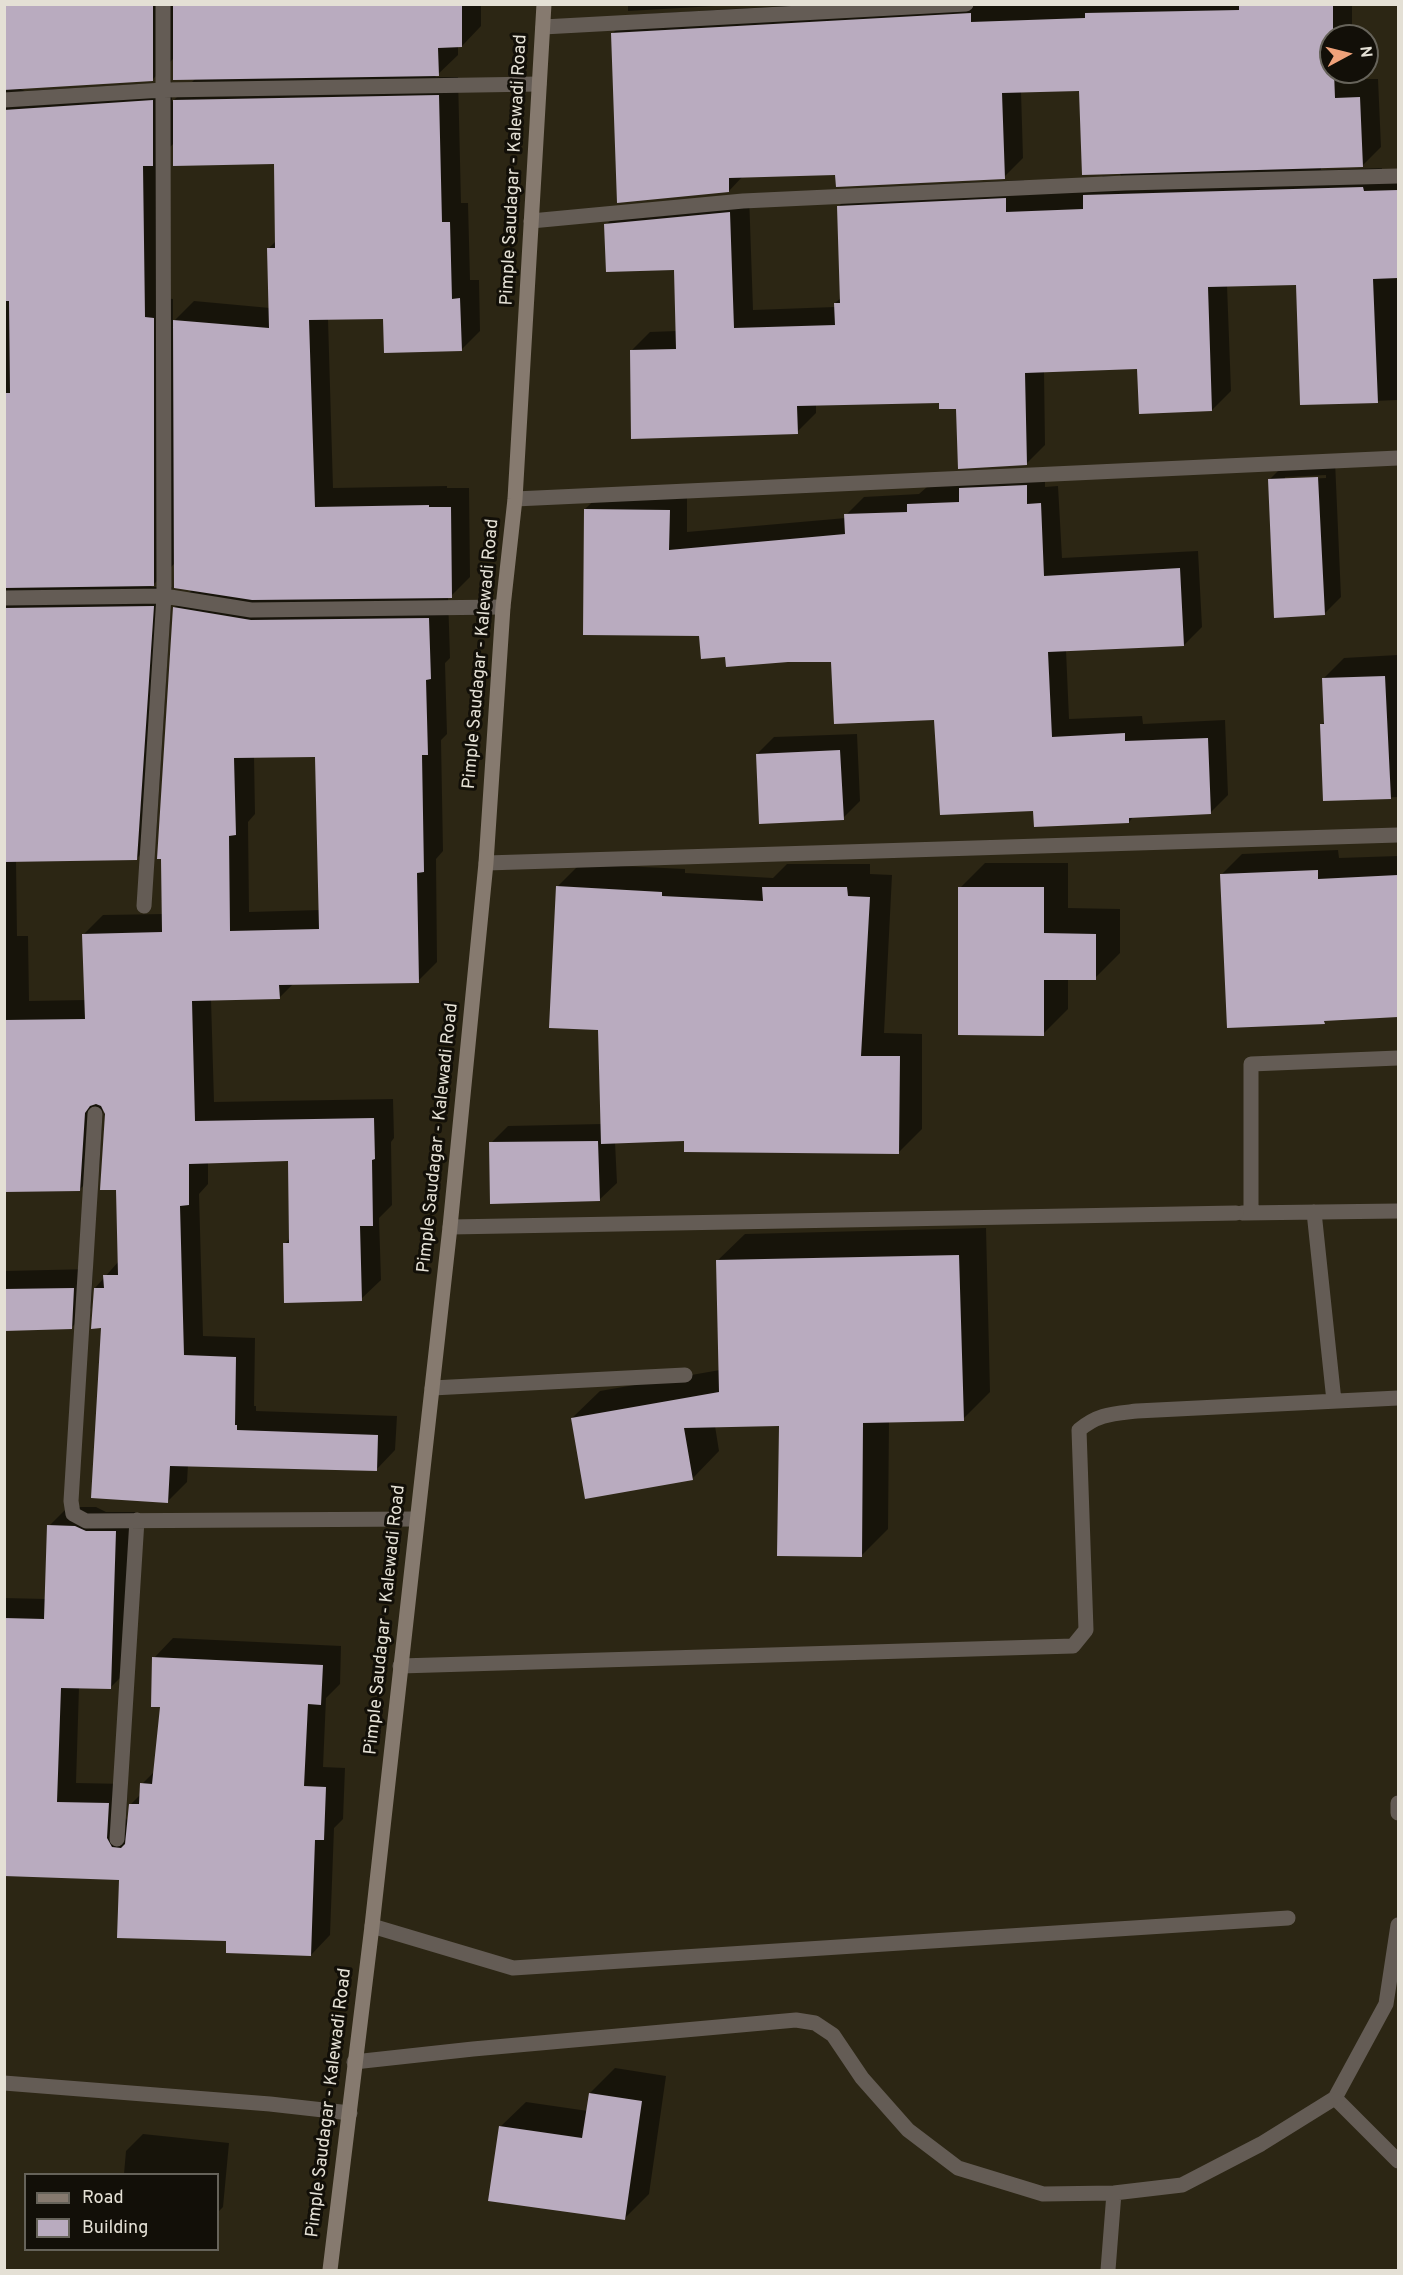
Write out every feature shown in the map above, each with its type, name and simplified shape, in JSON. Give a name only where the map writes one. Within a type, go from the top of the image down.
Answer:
[{"type":"main road","name":"Pimple Saudagar - Kalewadi Road","points":[[330,2271],[372,1926],[450,1227],[486,863],[503,607],[515,498],[544,4]]},
{"type":"street","points":[[144,906],[164,596],[163,4]]},
{"type":"street","points":[[543,27],[966,4]]},
{"type":"street","points":[[4,100],[163,90],[539,84]]},
{"type":"street","points":[[531,221],[743,201],[1125,183],[1398,176]]},
{"type":"street","points":[[515,498],[1398,458]]},
{"type":"street","points":[[4,598],[164,596],[251,610],[503,607]]},
{"type":"street","points":[[486,863],[1398,836]]},
{"type":"street","points":[[1243,1213],[1251,1064],[1398,1058]]},
{"type":"street","points":[[95,1114],[71,1501],[73,1514],[86,1521],[417,1519]]},
{"type":"street","points":[[450,1227],[1398,1211]]},
{"type":"street","points":[[1314,1212],[1334,1401]]},
{"type":"street","points":[[432,1388],[685,1375]]},
{"type":"street","points":[[400,1666],[1073,1647],[1086,1629],[1079,1430],[1100,1416],[1137,1411],[1398,1398]]},
{"type":"street","points":[[117,1839],[137,1520]]},
{"type":"street","points":[[1398,1803],[1398,1813]]},
{"type":"street","points":[[372,1926],[513,1968],[1288,1918]]},
{"type":"street","points":[[354,2062],[796,2020],[815,2023],[833,2035],[862,2078],[908,2130],[958,2168],[1042,2194],[1114,2193],[1182,2185],[1261,2144],[1335,2097],[1386,2004],[1398,1925]]},
{"type":"street","points":[[4,2083],[270,2104],[350,2113]]},
{"type":"street","points":[[1335,2097],[1398,2161]]},
{"type":"street","points":[[1108,2271],[1114,2193]]},
{"type":"building","points":[[4,4],[153,4],[153,81],[4,90]]},
{"type":"building","points":[[173,4],[462,4],[462,47],[438,48],[439,76],[173,80]]},
{"type":"building","points":[[1239,4],[1333,4],[1333,24],[1319,24],[1319,84],[1334,84],[1335,98],[1360,97],[1363,167],[1082,175],[1079,91],[1002,93],[1005,179],[836,187],[835,175],[729,178],[729,192],[617,203],[611,33],[971,13],[971,22],[1085,18],[1085,13],[1239,10]]},
{"type":"building","points":[[439,95],[442,222],[450,222],[452,299],[460,298],[462,351],[384,353],[383,319],[309,320],[315,507],[429,505],[429,507],[451,507],[452,598],[252,600],[174,588],[173,320],[269,328],[267,248],[275,248],[274,164],[173,166],[173,100]]},
{"type":"building","points":[[153,100],[153,166],[143,166],[145,317],[154,318],[154,586],[4,588],[4,393],[10,393],[9,301],[4,301],[4,110]]},
{"type":"building","points":[[1363,187],[1364,191],[1398,190],[1398,278],[1373,279],[1378,403],[1300,405],[1296,285],[1208,287],[1212,411],[1139,414],[1137,369],[1025,373],[1027,465],[958,469],[956,409],[939,409],[939,403],[797,406],[798,434],[631,439],[630,350],[676,349],[674,270],[606,272],[604,224],[730,212],[734,328],[835,325],[834,303],[840,303],[837,206],[1006,198],[1006,212],[1083,209],[1083,195]]},
{"type":"building","points":[[1318,477],[1325,615],[1274,618],[1268,479]]},
{"type":"building","points":[[1027,485],[1027,504],[1041,503],[1044,576],[1180,568],[1184,646],[1048,652],[1052,737],[1125,733],[1125,741],[1208,738],[1211,814],[1129,818],[1129,823],[1034,827],[1033,811],[940,815],[934,720],[834,724],[831,662],[788,662],[726,667],[725,657],[701,659],[699,636],[583,635],[584,509],[670,510],[669,550],[845,534],[844,514],[907,512],[907,504],[959,502],[959,488]]},
{"type":"building","points":[[154,606],[137,860],[4,862],[4,608]]},
{"type":"building","points":[[173,607],[251,620],[429,618],[431,679],[426,680],[428,755],[422,755],[424,872],[417,873],[419,983],[279,985],[280,999],[192,1001],[195,1121],[374,1118],[375,1159],[372,1160],[373,1226],[360,1226],[362,1301],[284,1303],[283,1243],[289,1243],[288,1161],[189,1164],[189,1205],[180,1206],[184,1355],[236,1357],[235,1425],[237,1425],[237,1430],[378,1435],[377,1471],[170,1466],[168,1503],[91,1498],[101,1328],[91,1329],[94,1288],[104,1288],[103,1275],[118,1275],[116,1190],[100,1190],[105,1114],[101,1106],[96,1104],[90,1106],[85,1113],[80,1191],[4,1192],[4,1020],[85,1019],[82,934],[162,932],[161,859],[157,859]],"holes":[[[315,757],[319,929],[230,931],[229,836],[236,835],[234,758]]]},
{"type":"building","points":[[1385,676],[1391,799],[1323,801],[1320,724],[1324,724],[1322,678]]},
{"type":"building","points":[[840,750],[844,820],[759,824],[756,754]]},
{"type":"building","points":[[1318,870],[1318,879],[1398,875],[1398,1017],[1324,1021],[1325,1024],[1227,1028],[1220,874]]},
{"type":"building","points":[[556,886],[662,892],[662,896],[763,901],[762,887],[847,887],[848,896],[870,897],[861,1056],[900,1056],[899,1154],[684,1152],[684,1141],[601,1144],[598,1030],[549,1028]]},
{"type":"building","points":[[958,887],[1044,887],[1044,933],[1096,934],[1096,980],[1044,980],[1044,1036],[958,1035]]},
{"type":"building","points":[[598,1141],[600,1201],[490,1204],[489,1142]]},
{"type":"building","points":[[959,1255],[964,1421],[863,1423],[862,1557],[777,1556],[779,1426],[684,1428],[693,1480],[585,1499],[571,1418],[719,1392],[716,1260]]},
{"type":"building","points":[[74,1288],[72,1329],[4,1331],[4,1289]]},
{"type":"building","points":[[47,1525],[75,1526],[86,1531],[116,1531],[111,1689],[61,1688],[57,1802],[109,1803],[107,1838],[112,1847],[121,1848],[125,1844],[129,1804],[139,1804],[140,1783],[152,1784],[160,1707],[151,1707],[152,1657],[323,1665],[321,1705],[308,1704],[304,1786],[326,1787],[324,1840],[315,1840],[311,1956],[226,1953],[226,1941],[117,1938],[119,1880],[4,1876],[4,1618],[44,1619]]},
{"type":"building","points":[[589,2093],[642,2101],[625,2220],[488,2201],[499,2126],[582,2138]]}]
